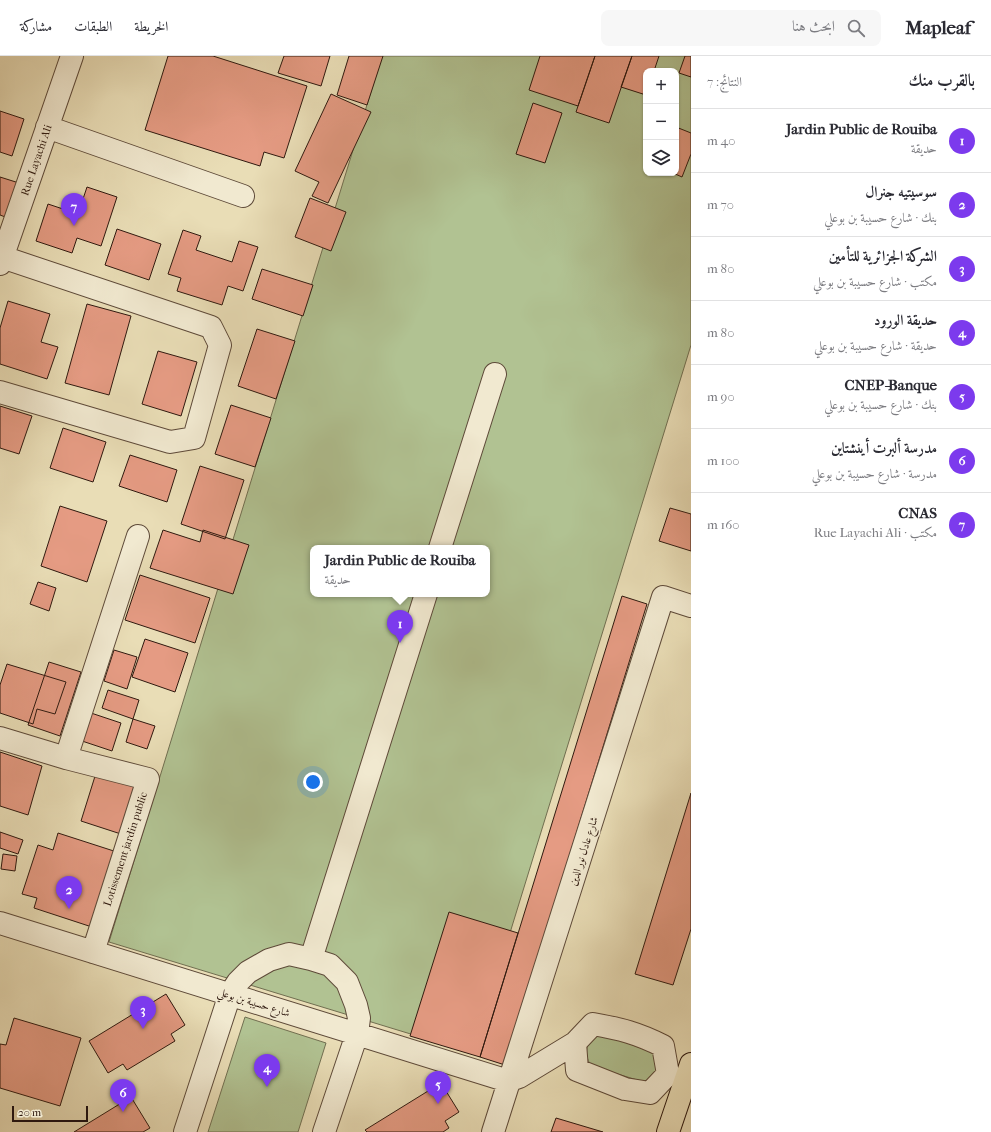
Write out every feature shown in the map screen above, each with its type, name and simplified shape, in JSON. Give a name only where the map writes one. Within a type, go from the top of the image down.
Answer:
[{"type":"main road","points":[[668,1132],[684,1075]]},
{"type":"street","name":"Rue Layachi Ali","points":[[1,261],[72,56]]},
{"type":"street","points":[[47,127],[243,196]]},
{"type":"street","points":[[0,392],[170,442],[194,438],[220,345],[211,327],[1,261]]},
{"type":"street","points":[[441,545],[494,374]]},
{"type":"street","points":[[66,758],[138,536]]},
{"type":"street","points":[[311,959],[425,597]]},
{"type":"street","name":"شارع عادل نور الدين","points":[[492,1132],[663,597],[691,606]]},
{"type":"street","name":"Lotissement jardin public","points":[[0,738],[66,758],[148,778],[93,952]]},
{"type":"street","name":"شارع حسيبة بن بوعلي","points":[[0,923],[508,1080]]},
{"type":"street","points":[[184,1132],[230,994],[238,982],[248,972],[269,960],[289,954],[330,965],[347,982],[356,1005],[358,1018],[357,1034],[324,1132]]},
{"type":"street","points":[[508,1080],[520,1077],[575,1043],[593,1024],[630,1031],[644,1036],[663,1046],[684,1075],[650,1093],[625,1090],[577,1070],[575,1043]]},
{"type":"green space","points":[[382,56],[691,56],[691,345],[473,1053],[109,942]]},
{"type":"green space","points":[[245,1017],[326,1043],[298,1132],[208,1132]]},
{"type":"green space","points":[[603,1034],[657,1054],[657,1072],[650,1080],[644,1082],[591,1066],[587,1055],[588,1046],[593,1039]]},
{"type":"building","points":[[168,56],[213,56],[307,86],[284,158],[264,152],[260,166],[145,130]]},
{"type":"building","points":[[284,56],[330,56],[321,86],[278,73]]},
{"type":"building","points":[[349,56],[383,56],[367,105],[337,95]]},
{"type":"building","points":[[540,56],[595,56],[578,106],[529,90]]},
{"type":"building","points":[[595,56],[632,56],[609,123],[576,112]]},
{"type":"building","points":[[632,56],[659,56],[655,68],[643,68],[643,94],[621,87]]},
{"type":"building","points":[[685,56],[691,56],[691,77],[679,73]]},
{"type":"building","points":[[331,94],[371,112],[328,203],[312,196],[319,182],[295,171]]},
{"type":"building","points":[[533,103],[562,113],[545,163],[516,154]]},
{"type":"building","points":[[0,111],[24,119],[12,156],[0,152]]},
{"type":"building","points":[[679,128],[691,133],[691,154],[682,177],[679,176]]},
{"type":"building","points":[[0,177],[19,183],[8,218],[0,215]]},
{"type":"building","points":[[87,187],[117,197],[101,246],[77,238],[72,253],[36,241],[48,204],[78,214]]},
{"type":"building","points":[[310,198],[346,212],[331,251],[295,237]]},
{"type":"building","points":[[117,229],[161,244],[149,280],[105,265]]},
{"type":"building","points":[[183,230],[201,236],[196,250],[232,262],[239,241],[258,247],[243,291],[228,286],[222,305],[177,291],[181,278],[168,274]]},
{"type":"building","points":[[262,269],[313,285],[303,316],[252,299]]},
{"type":"building","points":[[8,301],[50,314],[41,342],[58,347],[47,379],[0,364],[0,328]]},
{"type":"building","points":[[87,304],[131,316],[109,395],[65,383]]},
{"type":"building","points":[[257,329],[295,341],[276,399],[238,386]]},
{"type":"building","points":[[158,351],[197,362],[181,416],[142,404]]},
{"type":"building","points":[[231,405],[271,418],[255,467],[215,454]]},
{"type":"building","points":[[0,406],[32,416],[19,454],[0,448]]},
{"type":"building","points":[[63,428],[106,442],[93,482],[50,468]]},
{"type":"building","points":[[130,455],[177,470],[167,502],[119,486]]},
{"type":"building","points":[[200,466],[244,480],[225,539],[181,524]]},
{"type":"building","points":[[60,506],[107,521],[87,582],[41,566]]},
{"type":"building","points":[[670,508],[691,514],[691,551],[659,541]]},
{"type":"building","points":[[163,530],[200,542],[203,530],[249,545],[233,594],[150,568]]},
{"type":"building","points":[[140,575],[210,598],[195,643],[125,620]]},
{"type":"building","points":[[38,582],[56,588],[49,611],[30,604]]},
{"type":"building","points":[[622,596],[647,604],[505,1065],[480,1057]]},
{"type":"building","points":[[145,639],[188,653],[175,692],[132,677]]},
{"type":"building","points":[[114,650],[137,657],[127,689],[104,681]]},
{"type":"building","points":[[49,662],[81,672],[60,736],[28,725]]},
{"type":"building","points":[[7,664],[66,682],[55,714],[37,709],[33,724],[0,713],[0,685]]},
{"type":"building","points":[[108,690],[139,700],[133,719],[102,708]]},
{"type":"building","points":[[91,713],[121,723],[112,751],[82,741]]},
{"type":"building","points":[[133,719],[155,726],[147,749],[126,742]]},
{"type":"building","points":[[0,752],[42,766],[28,815],[0,806]]},
{"type":"building","points":[[96,773],[140,788],[124,835],[81,821]]},
{"type":"building","points":[[691,793],[691,929],[673,985],[635,974]]},
{"type":"building","points":[[0,832],[23,840],[18,854],[0,848]]},
{"type":"building","points":[[58,833],[120,853],[95,928],[34,908],[37,898],[22,894],[38,845],[53,850]]},
{"type":"building","points":[[3,854],[17,856],[15,871],[1,869]]},
{"type":"building","points":[[449,912],[518,933],[480,1057],[410,1036]]},
{"type":"building","points":[[166,994],[185,1025],[171,1034],[175,1041],[127,1070],[123,1064],[108,1073],[89,1041]]},
{"type":"building","points":[[14,1018],[81,1038],[60,1106],[0,1088],[0,1044],[6,1045]]},
{"type":"building","points":[[441,1083],[459,1112],[445,1121],[449,1128],[443,1132],[367,1132],[365,1130]]},
{"type":"building","points":[[131,1097],[150,1128],[143,1132],[74,1132]]},
{"type":"building","points":[[556,1118],[603,1132],[551,1132]]},
{"type":"place","name":"CNAS","points":[[74,226]]},
{"type":"place","name":"Jardin Public de Rouiba","points":[[400,643]]},
{"type":"place","name":"سوسيتيه جنرال","points":[[69,909]]},
{"type":"place","name":"الشركة الجزائرية للتأمين","points":[[143,1029]]},
{"type":"place","name":"حديقة الورود","points":[[267,1087]]},
{"type":"place","name":"CNEP-Banque","points":[[438,1104]]},
{"type":"place","name":"مدرسة ألبرت أينشتاين","points":[[123,1112]]}]
